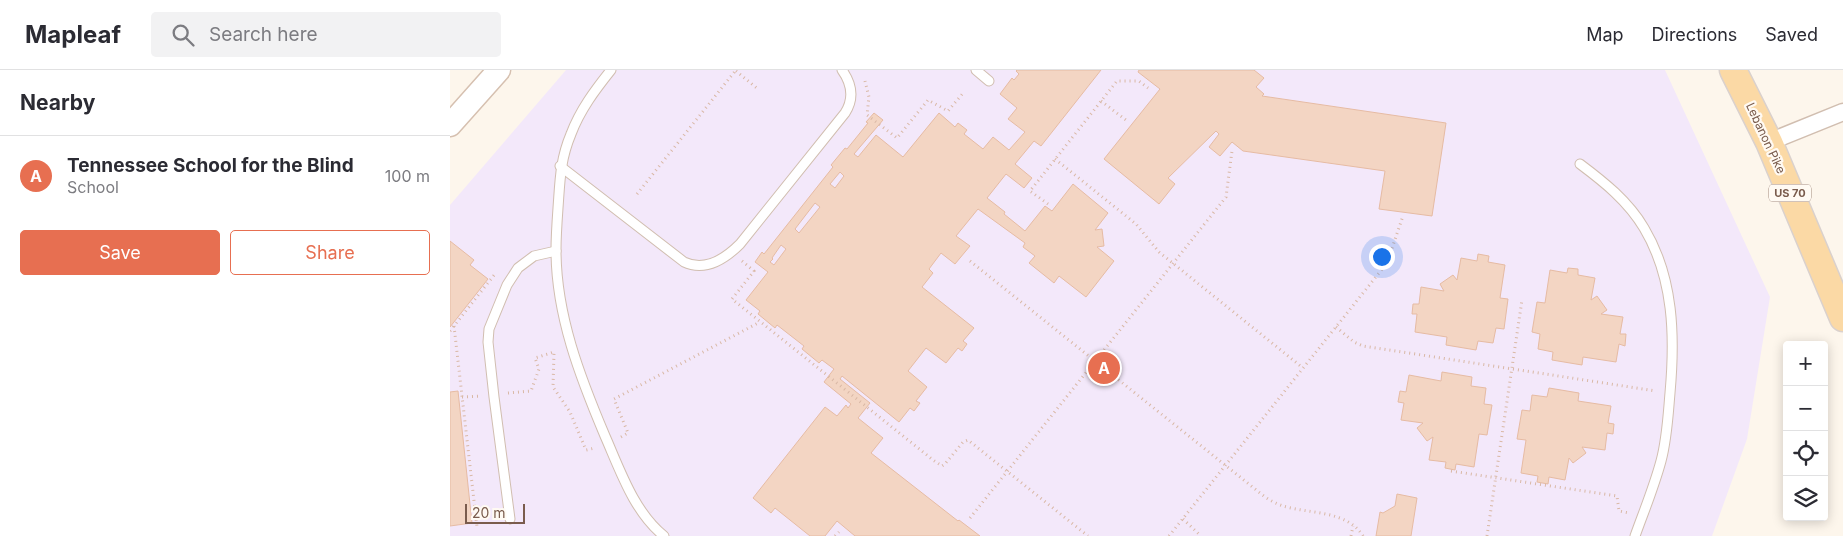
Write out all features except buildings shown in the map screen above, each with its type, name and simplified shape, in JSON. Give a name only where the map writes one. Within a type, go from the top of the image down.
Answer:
[{"type":"main road","points":[[450,125],[499,70]]},
{"type":"main road","name":"Lebanon Pike","points":[[1733,70],[1769,142],[1843,318]]},
{"type":"street","points":[[1769,142],[1843,112]]},
{"type":"lane","points":[[611,70],[578,117],[560,166],[556,251],[560,297],[564,320],[583,379],[608,443],[632,494],[649,522],[664,536]]},
{"type":"lane","points":[[560,166],[684,262],[692,265],[710,264],[731,253],[845,113],[850,105],[851,92],[848,80],[842,70]]},
{"type":"lane","points":[[976,70],[989,81]]},
{"type":"lane","points":[[1580,164],[1619,196],[1643,226],[1655,247],[1663,270],[1672,321],[1673,360],[1662,458],[1635,536]]},
{"type":"lane","points":[[510,519],[494,397],[488,342],[489,329],[507,286],[518,268],[534,256],[556,251]]},
{"type":"path","points":[[637,194],[736,70],[758,89]]},
{"type":"path","points":[[863,75],[869,97],[867,115],[897,138],[928,100],[948,112],[964,92]]},
{"type":"path","points":[[1048,204],[1030,191],[1117,81],[1139,81],[1148,88]]},
{"type":"path","points":[[1101,101],[1126,120]]},
{"type":"path","points":[[970,518],[1226,198],[1232,151]]},
{"type":"path","points":[[1055,159],[1136,224],[1159,252],[1303,368]]},
{"type":"path","points":[[1169,536],[1387,263],[1403,216]]},
{"type":"path","points":[[731,253],[754,271],[732,299],[933,460],[942,466],[963,442],[968,440],[1088,536]]},
{"type":"path","points":[[970,261],[1265,498],[1283,506],[1339,518],[1353,526],[1362,536]]},
{"type":"path","points":[[450,331],[496,274]]},
{"type":"path","points":[[1487,536],[1522,300]]},
{"type":"path","points":[[454,326],[477,528]]},
{"type":"path","points":[[1336,327],[1354,342],[1363,346],[1670,394]]},
{"type":"path","points":[[1451,471],[1617,496],[1619,511],[1642,516]]},
{"type":"path","points":[[1183,519],[1201,536]]},
{"type":"path","points":[[1352,536],[1353,526]]},
{"type":"path","points":[[835,536],[839,532]]},
{"type":"shaded area","points":[[566,70],[1665,70],[1770,297],[1747,439],[1712,536],[450,536],[450,205]]},
{"type":"place","name":"Tennessee School for the Blind","points":[[1104,368]]}]
